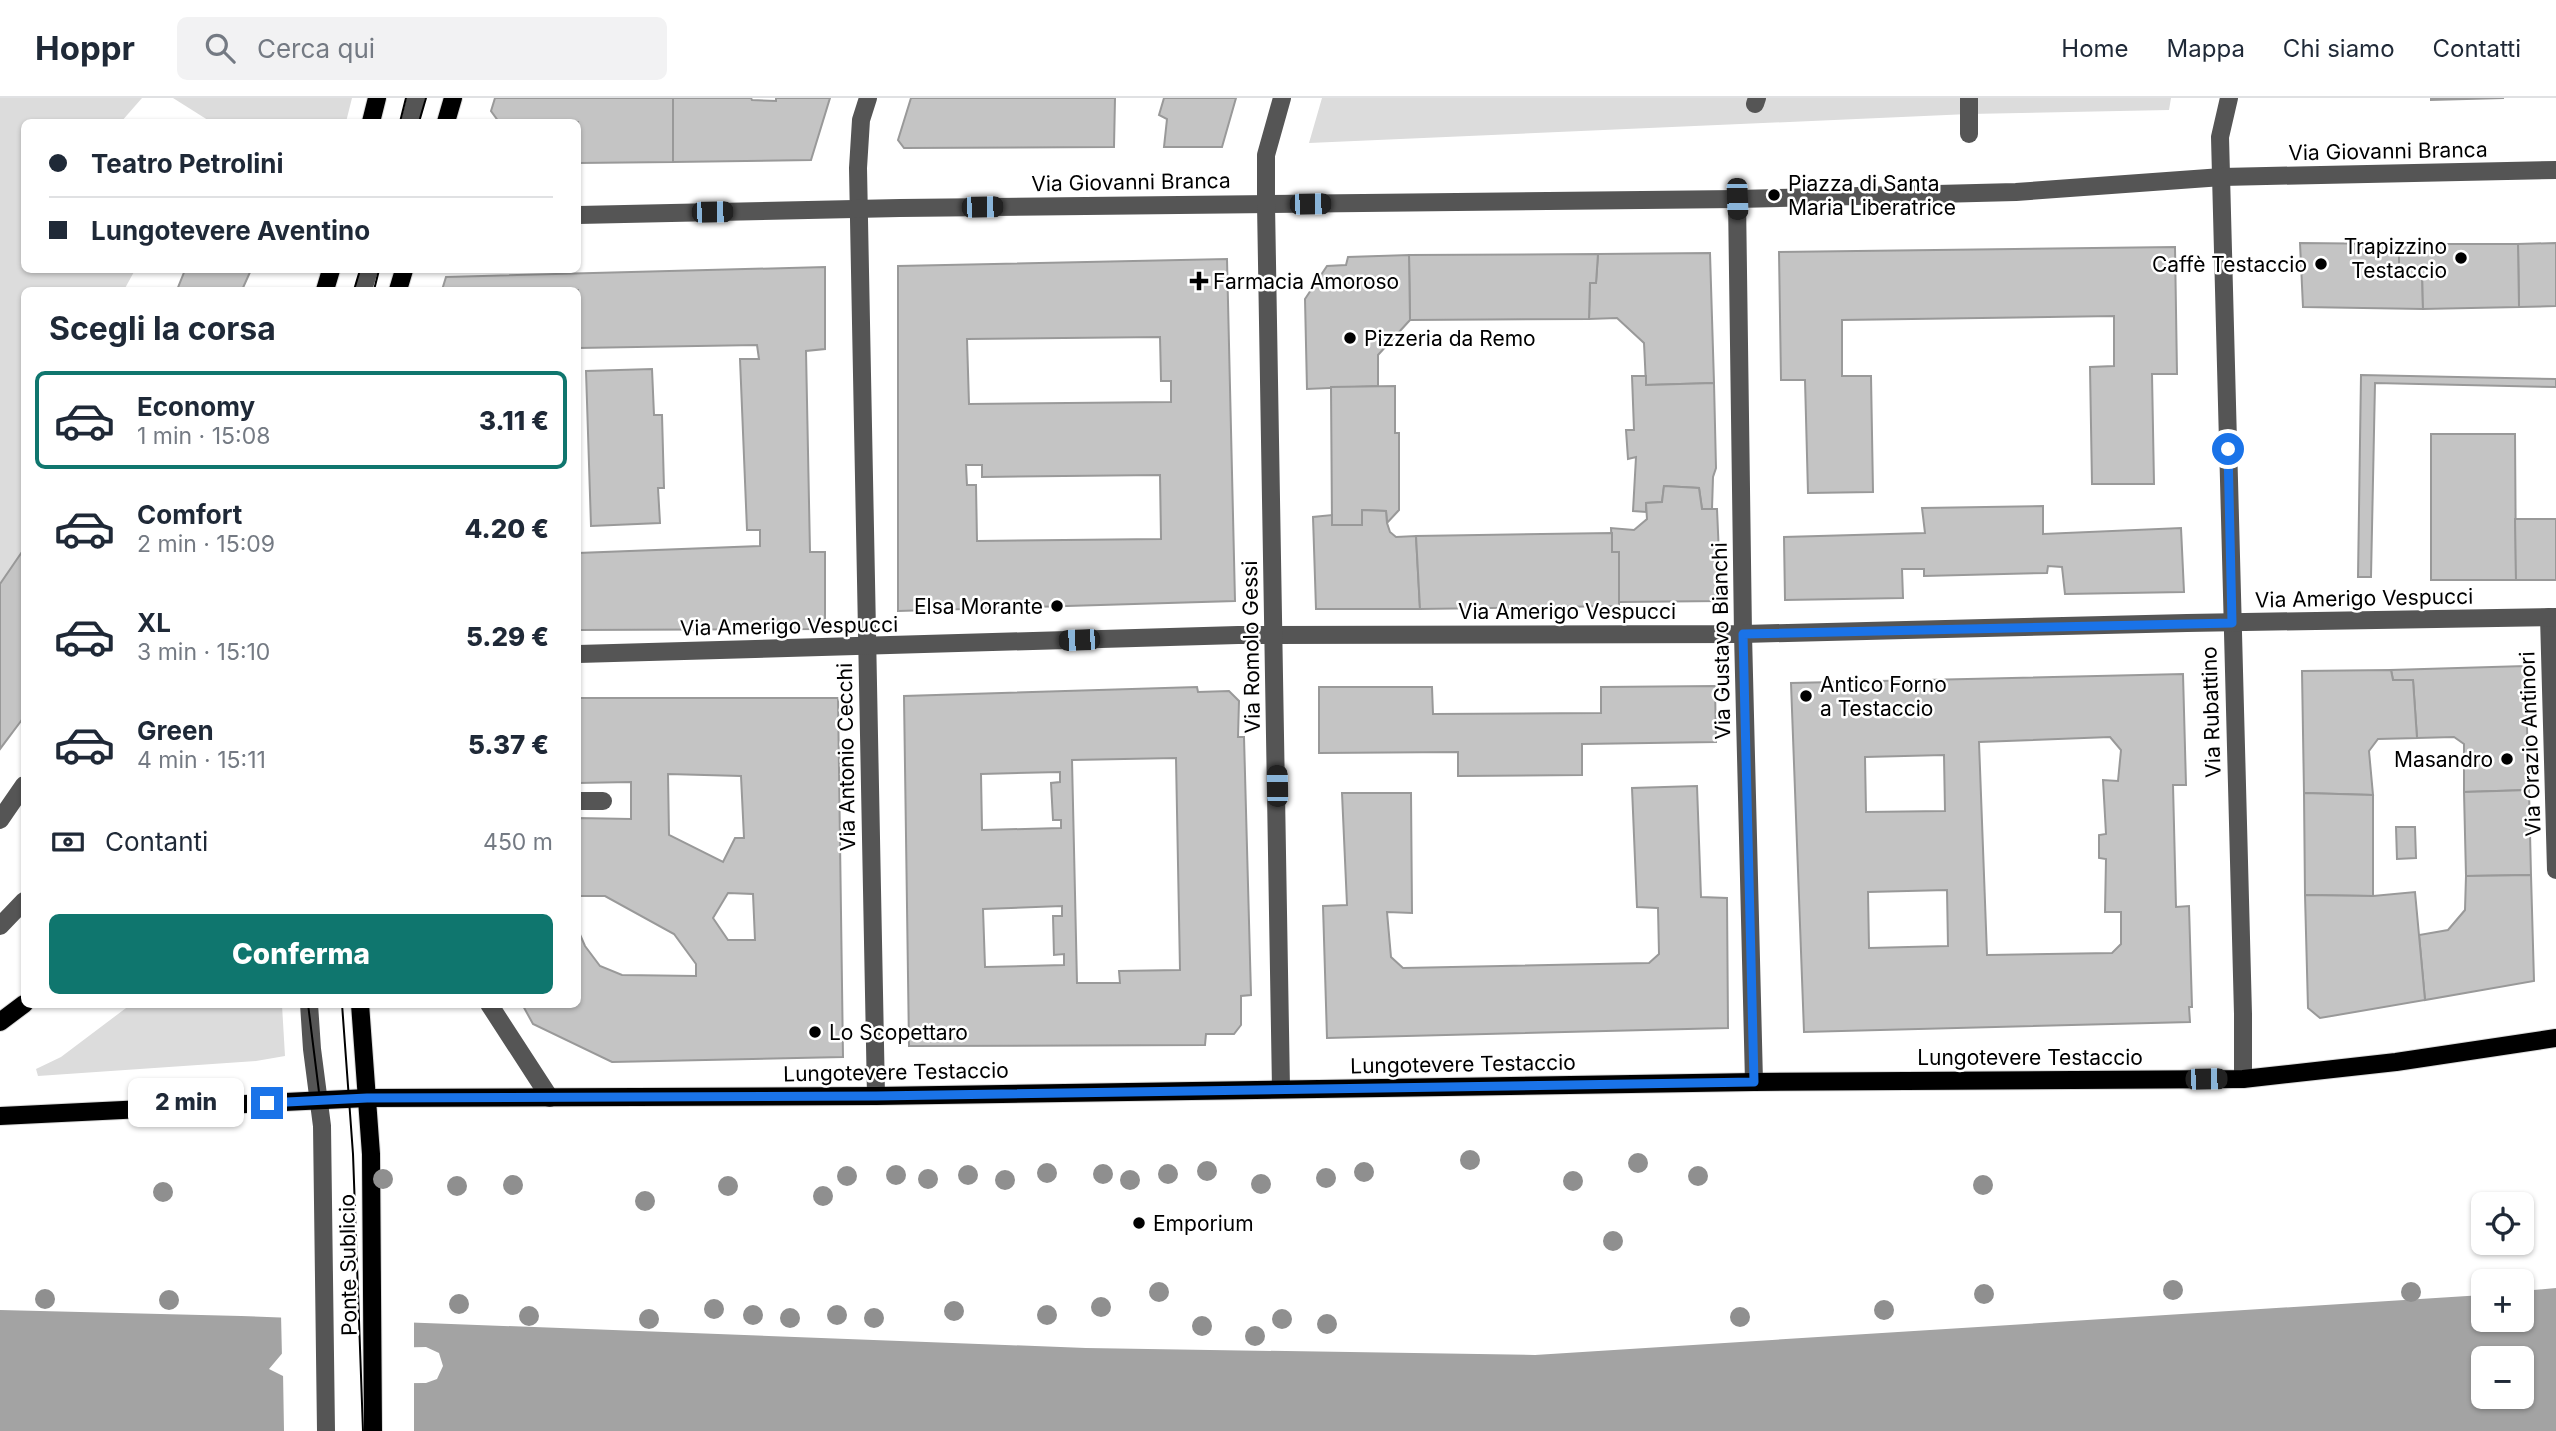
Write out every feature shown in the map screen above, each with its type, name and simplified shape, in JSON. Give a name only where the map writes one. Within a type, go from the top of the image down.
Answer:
[{"type":"main road","points":[[371,119],[377,98]]},
{"type":"main road","points":[[447,119],[453,98]]},
{"type":"main road","points":[[0,1022],[21,1006]]},
{"type":"main road","name":"Ponte Sublicio","points":[[360,1008],[369,1125],[373,1431]]},
{"type":"main road","name":"Lungotevere Testaccio","points":[[0,1116],[367,1098],[876,1096],[1754,1082],[2243,1079],[2372,1065],[2556,1038]]},
{"type":"street","points":[[411,119],[416,98]]},
{"type":"street","name":"Via Antonio Cecchi","points":[[868,98],[861,120],[858,145],[876,1096]]},
{"type":"street","points":[[1282,98],[1266,155],[1266,204],[1737,199],[2016,192],[2222,177],[2220,137],[2229,98]]},
{"type":"street","points":[[1969,98],[1969,134]]},
{"type":"street","name":"Via Giovanni Branca","points":[[2222,177],[2556,170]]},
{"type":"street","name":"Via Rubattino","points":[[2222,177],[2243,1079]]},
{"type":"street","name":"Via Gustavo Bianchi","points":[[1737,199],[1743,634],[1754,1082]]},
{"type":"street","name":"Via Giovanni Branca","points":[[581,215],[860,208],[1266,204]]},
{"type":"street","name":"Via Romolo Gessi","points":[[1266,204],[1281,1089]]},
{"type":"street","name":"Via Amerigo Vespucci","points":[[581,654],[1274,635],[1743,634],[2553,617]]},
{"type":"street","name":"Via Orazio Antinori","points":[[2553,617],[2556,870]]},
{"type":"street","points":[[0,820],[21,789]]},
{"type":"street","points":[[581,802],[603,801]]},
{"type":"street","points":[[0,926],[21,904]]},
{"type":"street","points":[[309,1008],[320,1100],[326,1431]]},
{"type":"street","points":[[492,1008],[550,1098]]},
{"type":"shaded area","points":[[0,98],[142,98],[124,119],[21,119],[21,273],[133,273],[126,287],[21,287],[21,553],[0,584]]},
{"type":"shaded area","points":[[173,98],[352,98],[347,119],[206,119]]},
{"type":"shaded area","points":[[1322,98],[2171,98],[2169,110],[1969,114],[1309,143]]},
{"type":"shaded area","points":[[126,1008],[282,1008],[285,1056],[256,1061],[38,1076],[36,1069],[61,1057]]},
{"type":"shaded area","points":[[2556,1288],[2556,1431],[0,1431],[0,1310],[241,1316],[1086,1348],[1535,1355],[2471,1296],[2471,1332],[2534,1332],[2534,1290]],"holes":[[[426,1347],[439,1353],[443,1366],[437,1379],[426,1383],[299,1384],[269,1369],[285,1350]]]},
{"type":"pier","points":[[281,1314],[414,1319],[414,1350],[286,1353],[282,1358]]},
{"type":"pier","points":[[283,1372],[300,1380],[414,1380],[414,1431],[284,1431]]},
{"type":"building","points":[[495,98],[673,98],[673,162],[581,163],[581,119],[497,119],[491,111]]},
{"type":"building","points":[[673,98],[751,98],[776,101],[776,98],[830,98],[811,160],[673,162]]},
{"type":"building","points":[[911,98],[1115,98],[1114,147],[904,148],[898,140]]},
{"type":"building","points":[[1164,98],[1236,98],[1222,147],[1164,147],[1167,119],[1159,115]]},
{"type":"building","points":[[2431,98],[2504,98],[2431,100]]},
{"type":"building","points":[[2300,243],[2399,244],[2399,269],[2422,268],[2423,309],[2303,307]]},
{"type":"building","points":[[2556,243],[2556,306],[2519,307],[2518,244]]},
{"type":"building","points":[[2399,244],[2518,244],[2519,307],[2423,309],[2422,268],[2399,269]]},
{"type":"building","points":[[2175,247],[2177,374],[2152,374],[2154,484],[2092,484],[2090,367],[2114,366],[2114,316],[1842,320],[1842,376],[1871,376],[1873,492],[1808,493],[1805,380],[1781,380],[1779,252]]},
{"type":"building","points":[[1710,253],[1714,383],[1646,385],[1644,343],[1617,318],[1589,319],[1590,283],[1596,283],[1598,254]]},
{"type":"building","points":[[1598,254],[1596,283],[1590,283],[1589,319],[1410,320],[1409,255]]},
{"type":"building","name":"Pizzeria da Remo","points":[[1409,255],[1410,320],[1378,355],[1378,386],[1307,389],[1305,299],[1327,266],[1346,265],[1348,257]]},
{"type":"building","points":[[1227,259],[1235,601],[898,611],[898,266]],"holes":[[[1160,337],[1161,381],[1171,381],[1171,402],[969,404],[967,339]],[[966,465],[982,465],[982,477],[1160,475],[1161,539],[977,541],[976,485],[967,485]]]},
{"type":"building","points":[[825,267],[825,349],[806,351],[810,552],[825,552],[825,629],[581,630],[581,553],[760,546],[760,530],[747,530],[740,359],[759,359],[757,345],[581,348],[581,287],[443,287],[446,277]]},
{"type":"building","points":[[184,273],[250,273],[243,287],[178,287]]},
{"type":"building","points":[[652,369],[654,415],[662,415],[664,488],[658,488],[660,523],[591,526],[586,371]]},
{"type":"building","points":[[2361,375],[2556,379],[2556,387],[2375,383],[2371,577],[2358,577]]},
{"type":"building","points":[[1632,376],[1646,376],[1646,385],[1714,383],[1716,468],[1713,477],[1712,509],[1702,509],[1699,488],[1664,486],[1662,502],[1646,503],[1646,512],[1633,511],[1636,457],[1628,459],[1626,430],[1634,430]]},
{"type":"building","points":[[1395,386],[1395,433],[1399,433],[1399,510],[1387,523],[1386,511],[1362,510],[1362,525],[1332,525],[1331,387]]},
{"type":"building","points":[[2431,434],[2515,434],[2516,580],[2431,580]]},
{"type":"building","points":[[1664,486],[1699,488],[1702,509],[1717,509],[1721,601],[1619,602],[1619,552],[1612,552],[1611,528],[1634,530],[1647,519],[1646,503],[1662,502]]},
{"type":"building","points":[[2043,506],[2043,534],[2181,528],[2184,592],[2065,594],[2062,567],[2048,566],[2047,573],[1924,576],[1924,569],[1902,569],[1903,598],[1785,600],[1784,537],[1925,533],[1922,508]]},
{"type":"building","points":[[1362,510],[1386,511],[1390,532],[1396,537],[1416,536],[1420,609],[1316,609],[1313,517],[1332,515],[1332,525],[1362,525]]},
{"type":"building","points":[[2515,519],[2556,519],[2556,580],[2516,580]]},
{"type":"building","points":[[1612,533],[1612,552],[1619,552],[1619,606],[1420,609],[1416,536]]},
{"type":"building","points":[[21,553],[21,721],[0,749],[0,584]]},
{"type":"building","points":[[2525,666],[2529,790],[2464,792],[2464,744],[2454,737],[2417,738],[2413,680],[2393,680],[2391,670]]},
{"type":"building","points":[[2391,670],[2393,680],[2413,680],[2417,738],[2378,739],[2369,751],[2373,795],[2304,793],[2302,671]]},
{"type":"building","points":[[2183,674],[2186,785],[2173,785],[2176,907],[2189,906],[2192,1007],[2189,1007],[2190,1022],[1804,1032],[1791,683]],"holes":[[[2110,737],[2121,750],[2118,781],[2103,780],[2106,834],[2099,835],[2099,858],[2106,859],[2105,912],[2121,912],[2121,944],[2112,953],[1987,955],[1979,742]],[[1944,755],[1945,811],[1866,812],[1865,757]],[[1947,890],[1948,946],[1869,948],[1868,892]]]},
{"type":"building","points":[[1715,686],[1716,742],[1582,744],[1582,775],[1458,776],[1458,752],[1319,753],[1319,687],[1432,687],[1433,714],[1601,713],[1601,687]]},
{"type":"building","points":[[1197,687],[1198,692],[1229,691],[1239,701],[1238,737],[1244,737],[1251,995],[1241,996],[1241,1025],[1234,1034],[1206,1034],[1205,1045],[909,1046],[904,696]],"holes":[[[1176,758],[1180,970],[1119,971],[1120,983],[1077,983],[1072,760]],[[1060,772],[1060,782],[1051,783],[1053,820],[1061,820],[1061,828],[982,830],[981,774]],[[1062,906],[1062,916],[1053,916],[1054,955],[1064,954],[1064,965],[985,967],[983,909]]]},
{"type":"building","points":[[581,698],[838,698],[843,1057],[612,1062],[533,1024],[524,1008],[581,1008],[581,937],[600,966],[622,975],[696,976],[696,964],[674,934],[605,896],[581,896],[581,818],[631,819],[631,782],[581,783]],"holes":[[[668,774],[741,776],[744,838],[735,838],[723,862],[669,835]],[[728,893],[753,894],[755,940],[728,940],[713,918]]]},
{"type":"building","points":[[1697,786],[1701,897],[1727,898],[1728,1028],[1327,1038],[1323,906],[1347,905],[1342,793],[1411,793],[1412,913],[1387,912],[1391,957],[1403,968],[1649,963],[1659,954],[1658,908],[1637,907],[1632,788]]},
{"type":"building","points":[[2529,790],[2531,875],[2466,876],[2464,792]]},
{"type":"building","points":[[2304,793],[2373,795],[2373,896],[2305,895]]},
{"type":"building","points":[[2396,827],[2415,827],[2416,858],[2397,859]]},
{"type":"building","points":[[2531,875],[2534,981],[2425,1000],[2419,935],[2448,930],[2465,910],[2466,876]]},
{"type":"building","points":[[2415,892],[2425,1000],[2320,1018],[2308,1008],[2305,895],[2373,896]]},
{"type":"tram line","points":[[401,119],[406,98]]},
{"type":"tram line","points":[[420,119],[426,98]]},
{"type":"tram line","points":[[355,287],[359,273]]},
{"type":"tram line","points":[[375,287],[378,273]]},
{"type":"tram line","points":[[308,1008],[320,1100]]},
{"type":"tram line","points":[[342,1008],[353,1154],[363,1431]]},
{"type":"place","name":"Piazza di Santa Maria Liberatrice","points":[[1774,195]]},
{"type":"place","name":"Trapizzino Testaccio","points":[[2461,258]]},
{"type":"place","name":"Caffè Testaccio","points":[[2321,264]]},
{"type":"place","name":"Farmacia Amoroso","points":[[1199,281]]},
{"type":"place","name":"Pizzeria da Remo","points":[[1350,338]]},
{"type":"place","name":"Elsa Morante","points":[[1057,606]]},
{"type":"place","name":"Antico Forno a Testaccio","points":[[1806,696]]},
{"type":"place","name":"Masandro","points":[[2507,759]]},
{"type":"place","name":"Lo Scopettaro","points":[[815,1032]]},
{"type":"place","name":"Emporium","points":[[1139,1223]]},
{"type":"route","points":[[267,1103],[367,1098],[876,1096],[1754,1082],[1743,634],[2232,623],[2228,449]]}]
